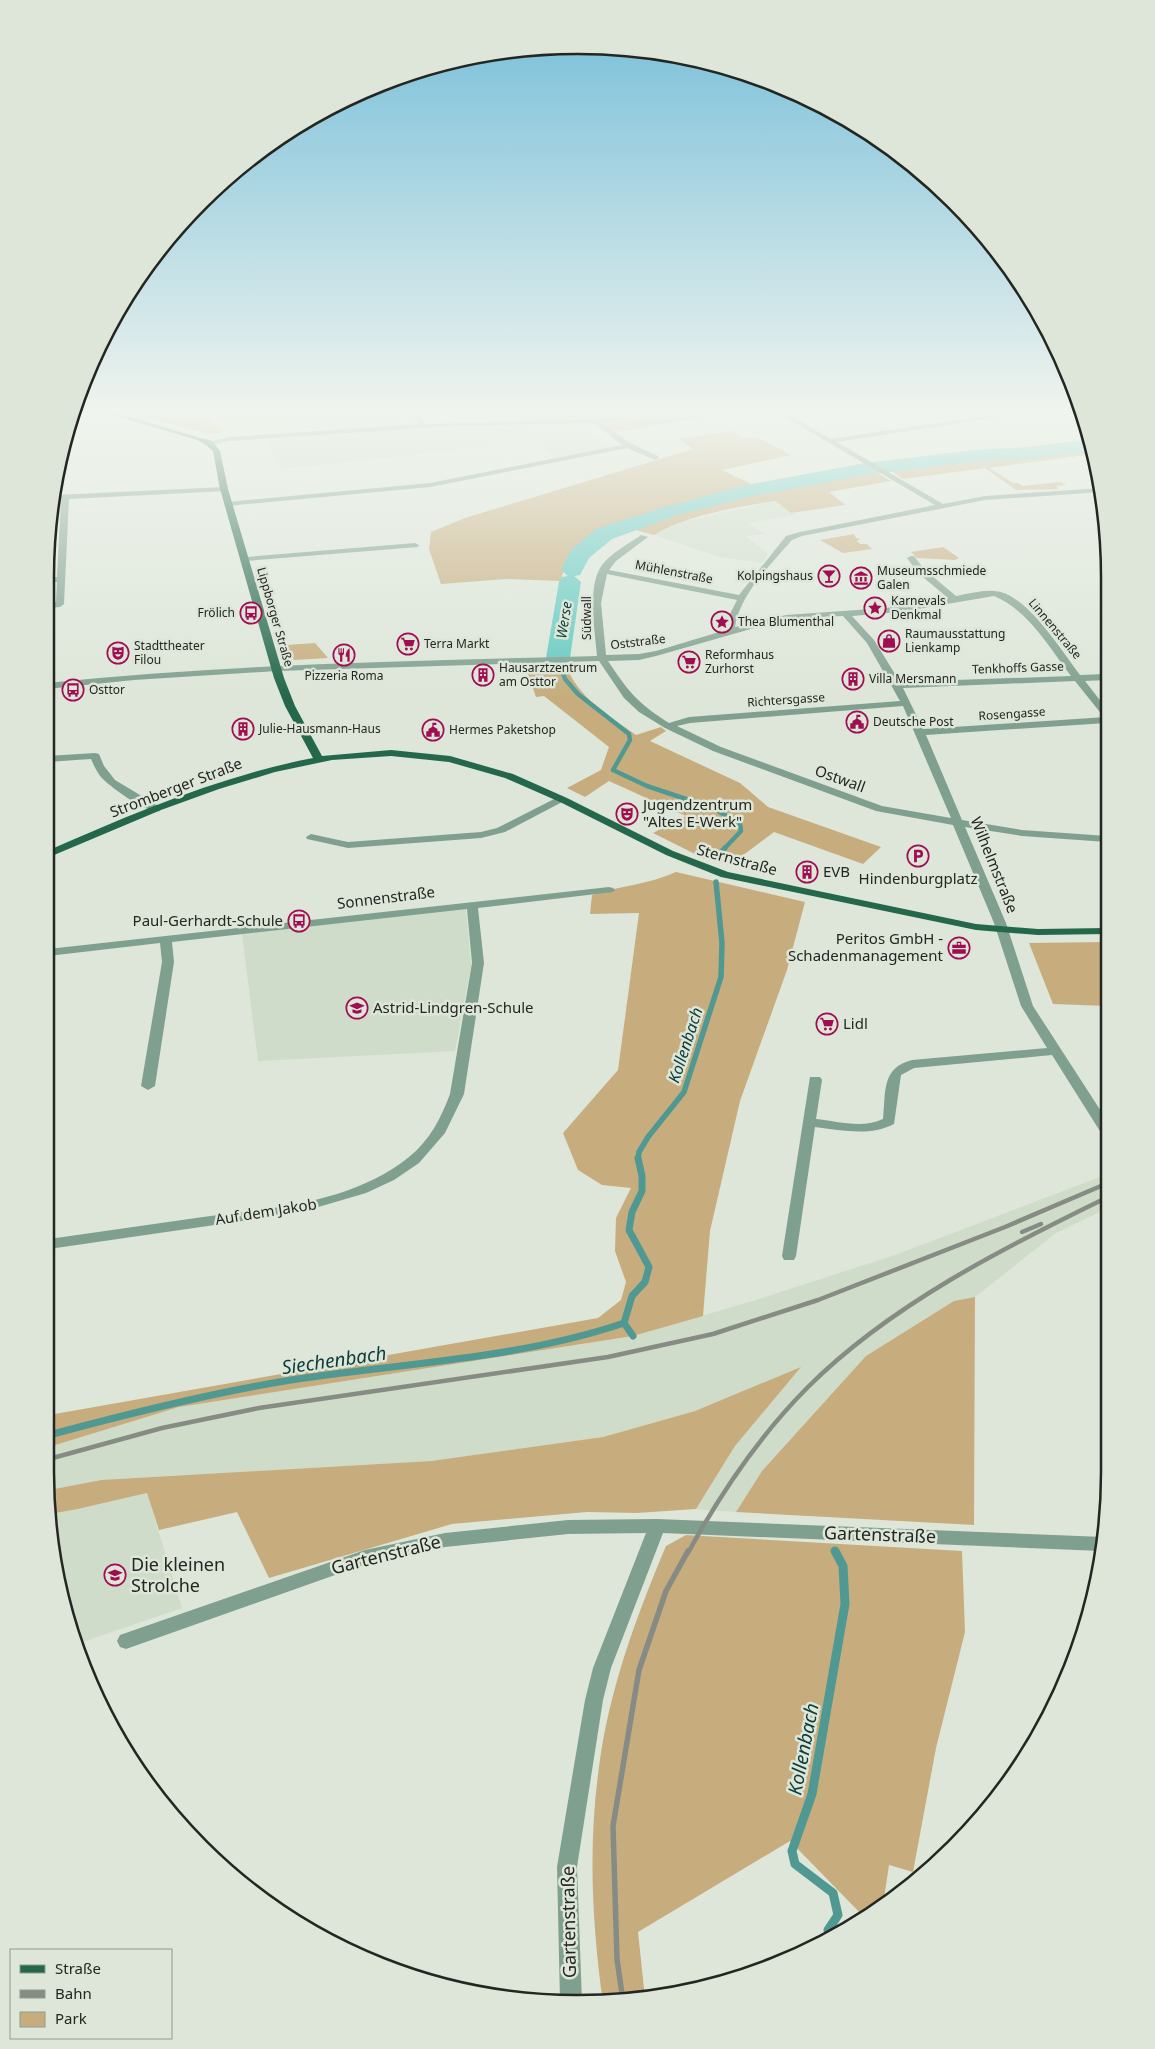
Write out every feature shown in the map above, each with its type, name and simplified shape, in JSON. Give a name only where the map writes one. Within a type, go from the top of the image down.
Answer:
[{"type":"main road","name":"Lippborger Straße","points":[[229,506],[246,559],[276,668],[290,706],[318,759]]},
{"type":"main road","name":"Sternstraße","points":[[318,759],[354,754],[395,752],[431,755],[509,775],[690,864],[725,875],[1002,930],[1101,931]]},
{"type":"main road","name":"Stromberger Straße","points":[[54,852],[156,810],[258,773],[318,759]]},
{"type":"street","points":[[54,604],[60,604],[64,506]]},
{"type":"street","points":[[730,631],[730,623],[740,598],[789,538],[814,531],[941,506]]},
{"type":"street","points":[[603,572],[613,559],[644,537]]},
{"type":"street","points":[[246,559],[415,545]]},
{"type":"street","points":[[911,558],[921,571],[956,600]]},
{"type":"street","name":"Mühlenstraße","points":[[603,572],[740,598]]},
{"type":"street","name":"Südwall","points":[[602,659],[599,643],[597,603],[603,572]]},
{"type":"street","points":[[54,579],[61,579]]},
{"type":"street","name":"Oststraße","points":[[54,685],[134,677],[276,668],[602,659],[658,654],[694,645],[730,631],[795,616],[884,612],[995,593]]},
{"type":"street","name":"Linnenstraße","points":[[995,593],[1012,600],[1026,612],[1101,707]]},
{"type":"street","name":"Wilhelmstraße","points":[[845,613],[871,642],[897,685],[920,732],[958,821],[1002,930],[1027,1006],[1101,1122]]},
{"type":"street","name":"Ostwall","points":[[602,659],[626,696],[642,710],[668,726],[780,773],[880,809],[1022,833],[1101,839]]},
{"type":"street","name":"Tenkhoffs Gasse","points":[[897,685],[1101,677]]},
{"type":"street","name":"Richtersgasse","points":[[668,726],[689,720],[906,703]]},
{"type":"street","name":"Rosengasse","points":[[920,732],[1101,720]]},
{"type":"street","points":[[54,759],[95,756],[98,767],[119,789],[156,810]]},
{"type":"street","points":[[311,837],[348,845],[481,836],[501,830],[560,799]]},
{"type":"street","name":"Sonnenstraße","points":[[54,951],[609,890]]},
{"type":"street","name":"Auf dem Jakob","points":[[54,1243],[300,1209],[365,1188],[414,1159],[435,1138],[449,1114],[457,1094],[478,963],[472,904]]},
{"type":"street","points":[[148,1086],[168,962],[166,940]]},
{"type":"street","points":[[809,1122],[873,1128],[884,1125],[889,1121],[895,1074],[902,1068],[912,1064],[1056,1051]]},
{"type":"street","points":[[789,1256],[815,1080]]},
{"type":"street","name":"Gartenstraße","points":[[126,1641],[365,1557],[436,1542],[568,1527],[657,1526],[1096,1544]]},
{"type":"street","name":"Gartenstraße","points":[[571,1995],[567,1867],[594,1700],[602,1668],[657,1526]]},
{"type":"shaded area","points":[[755,506],[782,506],[795,515],[749,523],[764,534],[746,536],[768,554],[762,563],[720,557],[654,535],[681,522]]},
{"type":"shaded area","name":"Astrid-Lindgren-Schule","points":[[466,908],[471,966],[455,1051],[258,1061],[242,934]]},
{"type":"shaded area","points":[[1101,1177],[1101,1211],[1056,1233],[975,1297],[954,1301],[762,1471],[736,1512],[696,1509],[735,1446],[800,1368],[695,1411],[603,1437],[431,1461],[101,1480],[54,1489],[54,1445],[179,1407],[633,1336],[756,1300],[895,1255]]},
{"type":"shaded area","name":"Die kleinen Strolche","points":[[147,1493],[182,1608],[83,1642],[64,1574],[56,1513]]},
{"type":"green space","points":[[506,506],[748,506],[696,517],[666,528],[654,535],[614,524],[574,555],[564,571],[561,581],[506,579],[441,584],[429,549],[431,532],[465,518]]},
{"type":"green space","points":[[782,506],[841,506],[791,513]]},
{"type":"green space","points":[[854,534],[856,538],[860,539],[857,541],[860,544],[867,544],[872,549],[843,553],[820,540]]},
{"type":"green space","points":[[943,547],[959,558],[955,560],[917,558],[911,552]]},
{"type":"green space","points":[[315,643],[328,658],[294,660],[287,645]]},
{"type":"green space","points":[[566,665],[578,687],[595,705],[636,735],[661,727],[666,731],[650,741],[740,783],[768,807],[881,847],[863,864],[774,832],[730,865],[703,858],[653,833],[686,816],[609,781],[585,797],[567,788],[601,770],[609,747],[544,696],[536,697],[525,666]]},
{"type":"green space","points":[[676,872],[805,902],[787,970],[740,1101],[710,1231],[703,1316],[633,1336],[179,1407],[54,1445],[54,1414],[598,1318],[621,1300],[626,1282],[615,1251],[616,1218],[631,1188],[602,1185],[578,1170],[563,1133],[618,1070],[639,913],[590,914],[592,895]]},
{"type":"green space","points":[[1101,942],[1101,1006],[1053,1004],[1029,943]]},
{"type":"green space","points":[[975,1297],[974,1525],[736,1512],[762,1471],[866,1356],[954,1301]]},
{"type":"green space","points":[[801,1367],[735,1446],[696,1509],[637,1513],[587,1512],[452,1524],[269,1578],[237,1512],[159,1530],[147,1493],[56,1513],[54,1489],[101,1480],[431,1461],[603,1437],[695,1411]]},
{"type":"green space","points":[[686,1535],[962,1551],[965,1632],[936,1748],[913,1872],[889,1865],[884,1895],[859,1912],[790,1841],[638,1932],[644,1991],[602,1994],[596,1944],[593,1885],[593,1826],[599,1767],[609,1710],[625,1654],[666,1546]]},
{"type":"waterway","name":"Werse","points":[[572,570],[579,555],[604,534],[691,506]]},
{"type":"waterway","name":"Werse","points":[[558,658],[570,582]]},
{"type":"waterway","name":"Kollenbach","points":[[558,658],[565,679],[578,694],[629,734],[630,740],[613,770],[647,786],[713,808],[740,824],[741,831],[724,849]]},
{"type":"waterway","name":"Kollenbach","points":[[716,858],[725,848]]},
{"type":"waterway","name":"Kollenbach","points":[[638,1159],[639,1152],[648,1137],[684,1092],[721,977],[722,943],[716,882]]},
{"type":"waterway","name":"Kollenbach","points":[[624,1323],[632,1296],[645,1282],[649,1267],[629,1230],[632,1212],[642,1191],[642,1176],[638,1159]]},
{"type":"waterway","name":"Siechenbach","points":[[54,1434],[167,1405],[255,1386],[499,1353],[583,1335],[624,1323]]},
{"type":"waterway","name":"Kollenbach","points":[[624,1323],[633,1336]]},
{"type":"waterway","name":"Kollenbach","points":[[828,1930],[838,1915],[833,1893],[795,1864],[792,1851],[812,1794],[845,1604],[843,1566],[835,1551]]},
{"type":"railway","points":[[54,1458],[162,1428],[259,1408],[608,1357],[713,1334],[818,1300],[1005,1227],[1101,1186]]},
{"type":"railway","points":[[688,1553],[727,1487],[757,1445],[790,1405],[840,1357],[912,1304],[950,1280],[989,1257],[1101,1200]]},
{"type":"railway","points":[[1022,1232],[1041,1224]]},
{"type":"railway","points":[[622,1993],[617,1959],[613,1826],[639,1670],[666,1591],[688,1551]]},
{"type":"place","name":"Kolpingshaus","points":[[829,576]]},
{"type":"place","name":"Museumsschmiede Galen","points":[[861,578]]},
{"type":"place","name":"Karnevals Denkmal","points":[[875,608]]},
{"type":"place","name":"Frölich","points":[[251,613]]},
{"type":"place","name":"Thea Blumenthal","points":[[722,622]]},
{"type":"place","name":"Raumausstattung Lienkamp","points":[[889,641]]},
{"type":"place","name":"Terra Markt","points":[[408,644]]},
{"type":"place","name":"Stadttheater Filou","points":[[118,653]]},
{"type":"place","name":"Pizzeria Roma","points":[[344,655]]},
{"type":"place","name":"Reformhaus Zurhorst","points":[[689,662]]},
{"type":"place","name":"Hausarztzentrum am Osttor","points":[[483,675]]},
{"type":"place","name":"Villa Mersmann","points":[[853,679]]},
{"type":"place","name":"Osttor","points":[[73,690]]},
{"type":"place","name":"Deutsche Post","points":[[857,722]]},
{"type":"place","name":"Julie-Hausmann-Haus","points":[[243,729]]},
{"type":"place","name":"Hermes Paketshop","points":[[433,730]]},
{"type":"place","name":"Jugendzentrum \"Altes E-Werk\"","points":[[627,814]]},
{"type":"place","name":"Hindenburgplatz","points":[[918,856]]},
{"type":"place","name":"EVB","points":[[807,872]]},
{"type":"place","name":"Paul-Gerhardt-Schule","points":[[299,921]]},
{"type":"place","name":"Peritos GmbH - Schadenmanagement","points":[[959,948]]},
{"type":"place","name":"Astrid-Lindgren-Schule","points":[[357,1008]]},
{"type":"place","name":"Lidl","points":[[827,1024]]},
{"type":"place","name":"Die kleinen Strolche","points":[[115,1575]]}]
